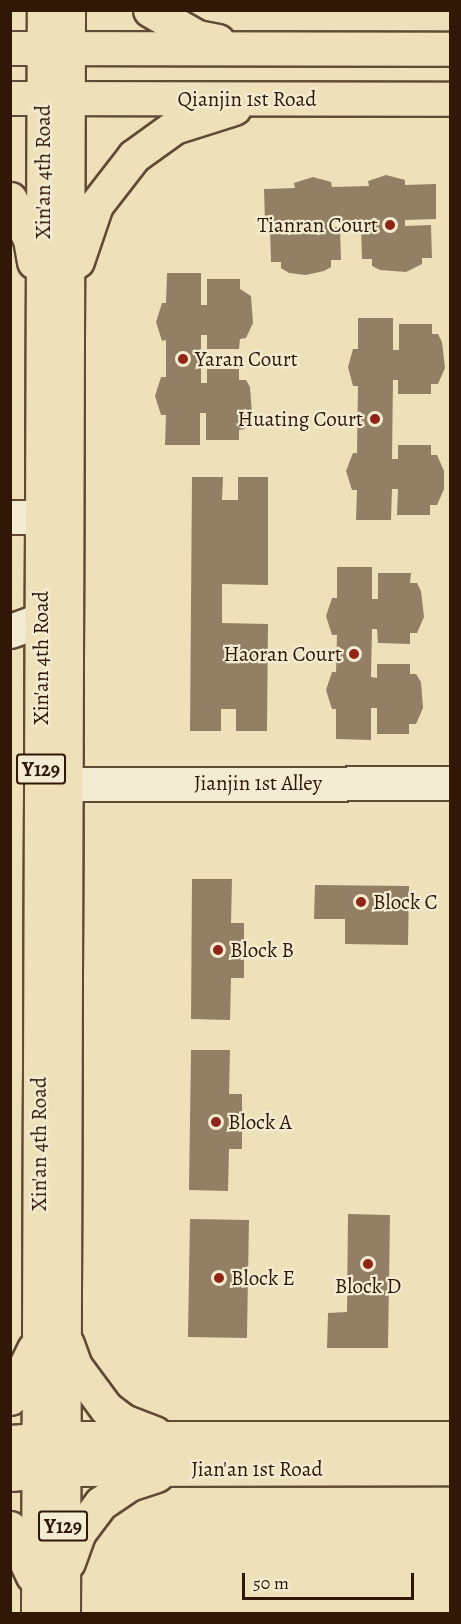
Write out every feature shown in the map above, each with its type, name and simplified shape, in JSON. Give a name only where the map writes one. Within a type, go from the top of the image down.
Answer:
[{"type":"main road","name":"Xin'an 4th Road","points":[[44,10],[56,48]]},
{"type":"main road","name":"Xin'an 4th Road","points":[[37,1455],[51,1333],[65,784],[55,303],[56,48],[68,10]]},
{"type":"main road","points":[[150,10],[197,37],[255,49]]},
{"type":"main road","points":[[10,48],[450,49]]},
{"type":"main road","name":"Qianjin 1st Road","points":[[10,98],[450,99]]},
{"type":"main road","points":[[55,303],[96,205],[134,156],[174,128],[222,110],[284,99]]},
{"type":"main road","points":[[10,199],[30,239],[55,303]]},
{"type":"main road","name":"Xin'an 4th Road","points":[[51,1333],[41,620],[26,517],[55,303]]},
{"type":"main road","points":[[10,1398],[51,1333],[106,1408],[140,1429],[171,1438]]},
{"type":"main road","name":"Jian'an 1st Road","points":[[37,1455],[171,1438],[450,1438]]},
{"type":"main road","name":"Jian'an 1st Road","points":[[37,1455],[197,1469],[450,1468]]},
{"type":"main road","name":"Y129","points":[[37,1455],[54,1610]]},
{"type":"main road","points":[[54,1610],[79,1532],[100,1503],[129,1484],[197,1469]]},
{"type":"main road","points":[[10,1528],[33,1575],[54,1610]]},
{"type":"lane","points":[[10,631],[41,620]]},
{"type":"lane","name":"Jianjin 1st Alley","points":[[65,784],[450,783]]},
{"type":"building","name":"Tianran Court","points":[[386,175],[405,180],[405,185],[436,184],[436,219],[405,220],[405,226],[431,225],[432,258],[422,258],[422,264],[406,272],[380,270],[372,266],[372,259],[362,259],[361,227],[375,226],[375,221],[327,222],[327,228],[340,227],[341,260],[331,260],[331,267],[306,275],[289,273],[281,268],[281,262],[271,262],[270,229],[296,228],[296,223],[265,223],[264,189],[295,188],[294,183],[313,177],[331,182],[332,187],[369,186],[368,181]]},
{"type":"building","name":"Yaran Court","points":[[167,273],[201,273],[201,305],[207,305],[207,279],[240,279],[240,289],[251,296],[253,323],[246,338],[240,339],[239,349],[207,349],[207,335],[201,335],[201,383],[207,383],[207,369],[239,369],[239,380],[246,380],[250,387],[252,413],[245,429],[239,430],[239,440],[206,440],[206,413],[200,413],[200,445],[165,445],[166,415],[161,415],[155,396],[161,377],[166,377],[166,340],[162,341],[156,322],[162,303],[166,303]]},
{"type":"building","name":"Huating Court","points":[[358,318],[393,318],[393,350],[399,350],[399,324],[432,324],[432,334],[438,334],[442,342],[445,368],[438,384],[431,384],[431,394],[398,394],[398,380],[393,380],[392,459],[398,459],[398,445],[431,445],[431,455],[437,455],[444,471],[444,489],[437,505],[430,505],[430,515],[397,515],[398,489],[392,489],[391,520],[356,520],[357,490],[352,490],[346,471],[353,453],[357,453],[358,386],[353,386],[348,367],[353,349],[358,349]]},
{"type":"building","points":[[192,477],[223,477],[222,500],[238,500],[238,477],[268,477],[268,585],[222,584],[222,623],[268,624],[267,731],[236,731],[236,709],[221,709],[221,731],[190,731]]},
{"type":"building","name":"Haoran Court","points":[[337,567],[372,567],[372,599],[378,599],[378,573],[411,573],[410,583],[417,583],[421,591],[424,617],[417,633],[410,633],[410,644],[378,643],[377,629],[372,629],[371,677],[377,678],[377,664],[410,664],[410,674],[416,674],[421,682],[423,708],[416,724],[409,724],[409,734],[377,734],[377,708],[371,708],[371,740],[336,739],[336,709],[332,709],[326,690],[332,672],[336,672],[337,635],[332,635],[326,616],[332,598],[337,598]]},
{"type":"building","name":"Block B","points":[[192,879],[232,879],[231,923],[244,923],[244,978],[231,978],[230,1020],[191,1019]]},
{"type":"building","name":"Block C","points":[[315,885],[409,886],[408,945],[345,944],[345,919],[314,919]]},
{"type":"building","name":"Block A","points":[[191,1050],[230,1050],[229,1094],[242,1094],[242,1149],[229,1149],[228,1191],[189,1190]]},
{"type":"building","name":"Block D","points":[[348,1214],[390,1215],[388,1348],[327,1348],[328,1313],[347,1312]]},
{"type":"building","name":"Block E","points":[[190,1219],[249,1220],[247,1338],[188,1337]]},
{"type":"place","name":"Tianran Court","points":[[390,225]]},
{"type":"place","name":"Yaran Court","points":[[183,359]]},
{"type":"place","name":"Huating Court","points":[[375,419]]},
{"type":"place","name":"Haoran Court","points":[[354,654]]},
{"type":"place","name":"Block C","points":[[361,902]]},
{"type":"place","name":"Block B","points":[[218,950]]},
{"type":"place","name":"Block A","points":[[216,1122]]},
{"type":"place","name":"Block D","points":[[368,1264]]},
{"type":"place","name":"Block E","points":[[219,1278]]}]
